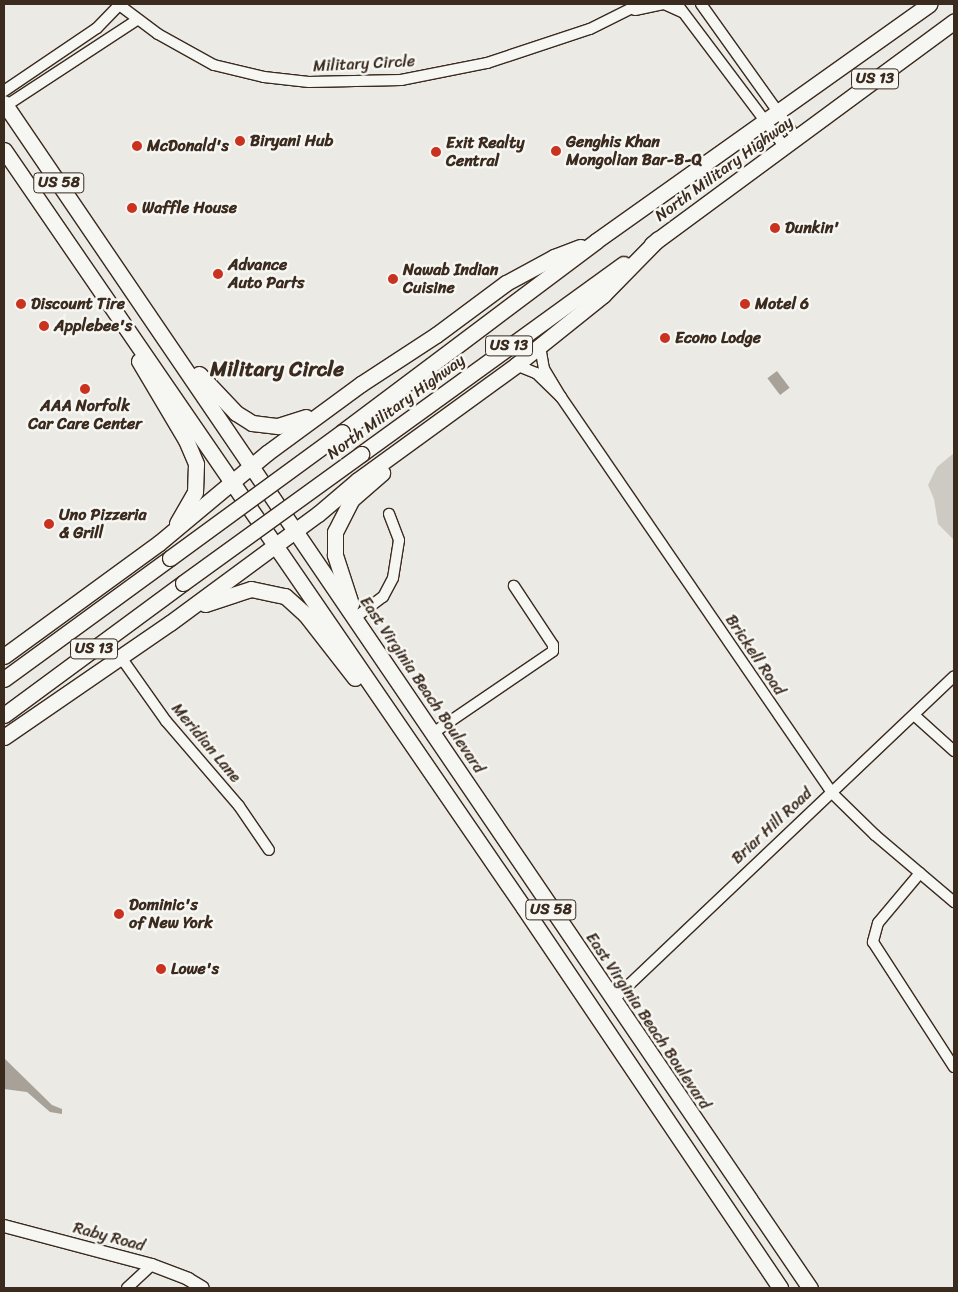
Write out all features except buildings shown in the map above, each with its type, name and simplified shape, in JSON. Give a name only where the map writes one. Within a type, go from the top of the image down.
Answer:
[{"type":"main road","name":"North Military Highway","points":[[4,679],[342,432],[596,241],[778,110],[930,4]]},
{"type":"main road","name":"North Military Highway","points":[[4,715],[954,21]]},
{"type":"main road","name":"East Virginia Beach Boulevard","points":[[4,102],[162,332],[295,531],[356,617],[612,1000],[810,1288]]},
{"type":"main road","name":"US 58","points":[[4,150],[276,545],[780,1288]]},
{"type":"main road","points":[[4,737],[187,610],[295,531],[358,480],[460,408],[540,347],[603,295],[658,239]]},
{"type":"main road","points":[[4,656],[159,543],[251,466],[329,408],[506,283],[554,257],[596,241]]},
{"type":"main road","points":[[100,287],[110,311],[186,440],[196,464],[197,481],[190,503],[159,543]]},
{"type":"main road","points":[[162,332],[222,399],[252,423],[278,426],[329,408]]},
{"type":"main road","points":[[356,617],[335,555],[338,520],[352,499],[460,408]]},
{"type":"main road","points":[[187,610],[251,589],[285,596],[305,614],[348,670],[389,712]]},
{"type":"street","name":"Military Circle","points":[[118,4],[137,20],[181,48],[229,69],[284,80],[351,82],[401,80],[487,63],[590,29],[640,4]]},
{"type":"street","points":[[4,102],[97,28],[118,4]]},
{"type":"street","name":"Military Circle","points":[[622,14],[664,4],[684,14]]},
{"type":"street","points":[[677,4],[764,121],[790,142]]},
{"type":"street","points":[[701,4],[778,110],[790,142]]},
{"type":"street","points":[[4,102],[137,20]]},
{"type":"street","name":"Brickell Road","points":[[540,347],[544,369],[561,397],[831,792],[954,902]]},
{"type":"street","name":"Brickell Road","points":[[516,365],[536,374],[561,397]]},
{"type":"street","points":[[356,617],[383,597],[393,578],[400,540],[389,514]]},
{"type":"street","points":[[433,733],[553,651],[553,646],[514,586]]},
{"type":"street","name":"Meridian Lane","points":[[120,656],[166,721],[239,806],[269,850]]},
{"type":"street","name":"Briar Hill Road","points":[[612,1000],[954,676]]},
{"type":"street","points":[[914,715],[954,751]]},
{"type":"street","points":[[920,873],[878,924],[873,942],[954,1067]]},
{"type":"street","name":"Raby Road","points":[[4,1226],[152,1265],[188,1279],[203,1288]]},
{"type":"street","points":[[126,1288],[152,1265]]},
{"type":"shaded area","points":[[777,371],[790,388],[780,395],[767,378]]},
{"type":"shaded area","points":[[954,453],[954,540],[938,524],[934,499],[928,485],[937,467]]},
{"type":"shaded area","points":[[4,1058],[52,1105],[62,1109],[62,1114],[50,1112],[27,1092],[4,1089]]},
{"type":"place","name":"Biryani Hub","points":[[240,141]]},
{"type":"place","name":"McDonald's","points":[[137,146]]},
{"type":"place","name":"Genghis Khan Mongolian Bar-B-Q","points":[[556,151]]},
{"type":"place","name":"Exit Realty Central","points":[[436,152]]},
{"type":"place","name":"Waffle House","points":[[132,208]]},
{"type":"place","name":"Dunkin'","points":[[775,228]]},
{"type":"place","name":"Advance Auto Parts","points":[[218,274]]},
{"type":"place","name":"Nawab Indian Cuisine","points":[[393,279]]},
{"type":"place","name":"Discount Tire","points":[[21,304]]},
{"type":"place","name":"Motel 6","points":[[745,304]]},
{"type":"place","name":"Applebee's","points":[[44,326]]},
{"type":"place","name":"Econo Lodge","points":[[665,338]]},
{"type":"place","name":"AAA Norfolk Car Care Center","points":[[85,389]]},
{"type":"place","name":"Uno Pizzeria & Grill","points":[[49,524]]},
{"type":"place","name":"Dominic's of New York","points":[[119,914]]},
{"type":"place","name":"Lowe's","points":[[161,969]]},
{"type":"district","name":"Military Circle","points":[[277,369]]}]
